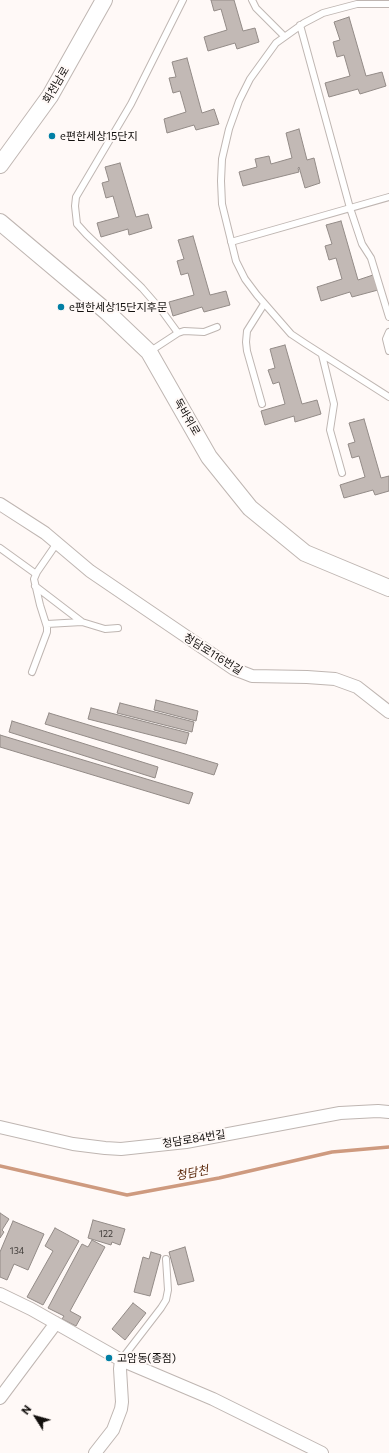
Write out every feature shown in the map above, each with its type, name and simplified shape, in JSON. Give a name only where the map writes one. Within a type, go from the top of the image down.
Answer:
[{"type":"main road","name":"회천남로","points":[[0,165],[50,96],[104,0]]},
{"type":"main road","name":"독바위로","points":[[0,222],[107,312],[149,352],[209,457],[250,508],[305,553],[389,588]]},
{"type":"street","name":"청담로116번길","points":[[0,504],[34,525],[90,571],[234,669],[252,676],[335,679],[357,687],[389,712]]},
{"type":"street","name":"청담로84번길","points":[[0,1127],[74,1144],[121,1149],[186,1142],[340,1113],[389,1112]]},
{"type":"street","points":[[0,1294],[56,1323],[121,1360],[213,1399],[322,1453]]},
{"type":"street","points":[[0,1398],[56,1323]]},
{"type":"street","points":[[95,1453],[113,1430],[121,1409],[121,1360]]},
{"type":"lane","points":[[178,333],[162,311],[142,288],[77,224],[75,206],[76,197],[131,104],[184,0]]},
{"type":"lane","points":[[252,0],[256,8],[284,36]]},
{"type":"lane","points":[[389,4],[357,4],[323,13],[284,36],[276,43],[250,79],[239,101],[229,129],[222,159],[221,181],[222,204],[236,261],[245,279],[264,304],[291,334],[389,397]]},
{"type":"lane","points":[[300,26],[350,208],[362,244],[371,258],[389,317]]},
{"type":"lane","points":[[231,242],[389,197]]},
{"type":"lane","points":[[262,404],[247,351],[246,342],[247,331],[264,304]]},
{"type":"lane","points":[[149,352],[178,333],[184,331],[204,332],[217,327]]},
{"type":"lane","points":[[389,332],[386,339],[389,350]]},
{"type":"lane","points":[[322,355],[334,404],[330,430],[342,473]]},
{"type":"lane","points":[[32,672],[47,632],[47,624],[41,608],[34,579],[57,543]]},
{"type":"lane","points":[[0,548],[36,574]]},
{"type":"lane","points":[[35,586],[82,622]]},
{"type":"lane","points":[[47,624],[82,622],[105,629],[118,628]]},
{"type":"lane","points":[[121,1360],[166,1300],[168,1290],[166,1259]]},
{"type":"building","points":[[211,0],[234,0],[243,31],[255,28],[259,42],[237,49],[235,43],[208,51],[204,37],[227,30],[221,9],[214,11]]},
{"type":"building","points":[[349,17],[366,76],[382,72],[386,86],[360,94],[358,89],[329,97],[325,83],[350,76],[344,55],[337,57],[333,42],[340,40],[334,22]]},
{"type":"building","points":[[187,58],[202,113],[214,109],[219,124],[196,130],[194,125],[167,133],[164,119],[186,112],[180,91],[173,93],[169,78],[176,77],[172,62]]},
{"type":"building","points":[[299,129],[307,160],[314,158],[320,183],[305,188],[299,167],[299,172],[243,186],[239,172],[257,167],[255,159],[269,156],[271,164],[292,158],[286,133]]},
{"type":"building","points":[[120,163],[136,217],[148,214],[152,228],[129,235],[128,229],[101,237],[97,223],[119,217],[113,196],[106,198],[102,183],[109,181],[105,167]]},
{"type":"building","points":[[341,221],[358,280],[373,275],[378,290],[352,297],[350,292],[321,301],[317,287],[342,279],[336,258],[329,260],[325,246],[332,244],[326,225]]},
{"type":"building","points":[[193,236],[210,295],[226,291],[230,305],[204,312],[202,307],[173,316],[169,302],[194,295],[188,273],[181,275],[177,261],[184,259],[178,240]]},
{"type":"building","points":[[285,345],[302,404],[317,400],[321,414],[295,422],[294,416],[265,425],[261,411],[285,404],[279,382],[273,384],[268,370],[275,368],[270,349]]},
{"type":"building","points":[[364,419],[381,478],[389,476],[389,491],[375,495],[373,490],[344,498],[340,485],[365,477],[359,456],[352,458],[348,444],[355,442],[349,423]]},
{"type":"building","points":[[156,700],[198,711],[196,721],[154,710]]},
{"type":"building","points":[[120,703],[194,722],[192,732],[117,713]]},
{"type":"building","points":[[91,708],[189,733],[186,744],[88,719]]},
{"type":"building","points":[[49,713],[218,764],[214,775],[45,724]]},
{"type":"building","points":[[12,721],[158,767],[155,778],[9,732]]},
{"type":"building","points":[[0,735],[193,793],[189,804],[0,747]]},
{"type":"building","points":[[0,1213],[9,1219],[2,1230],[4,1232],[0,1238]]},
{"type":"building","points":[[93,1220],[125,1229],[120,1245],[112,1242],[111,1245],[88,1238]]},
{"type":"building","points":[[13,1221],[44,1234],[28,1270],[14,1264],[7,1280],[0,1277],[0,1252]]},
{"type":"building","points":[[55,1228],[79,1241],[43,1305],[27,1297],[53,1251],[45,1246]]},
{"type":"building","points":[[92,1240],[105,1247],[70,1311],[81,1317],[76,1326],[62,1319],[64,1316],[48,1308],[82,1244],[88,1247]]},
{"type":"building","points":[[185,1247],[194,1281],[178,1285],[169,1252]]},
{"type":"building","points":[[151,1252],[161,1255],[150,1296],[134,1292],[143,1257],[149,1259]]},
{"type":"building","points":[[133,1303],[146,1313],[125,1340],[112,1329]]},
{"type":"waterway","name":"청담천","points":[[0,1166],[127,1195],[219,1178],[332,1152],[389,1147]]},
{"type":"place","name":"e편한세상15단지","points":[[52,136]]},
{"type":"place","name":"e편한세상15단지후문","points":[[61,307]]},
{"type":"place","name":"고암동(종점)","points":[[109,1358]]}]
